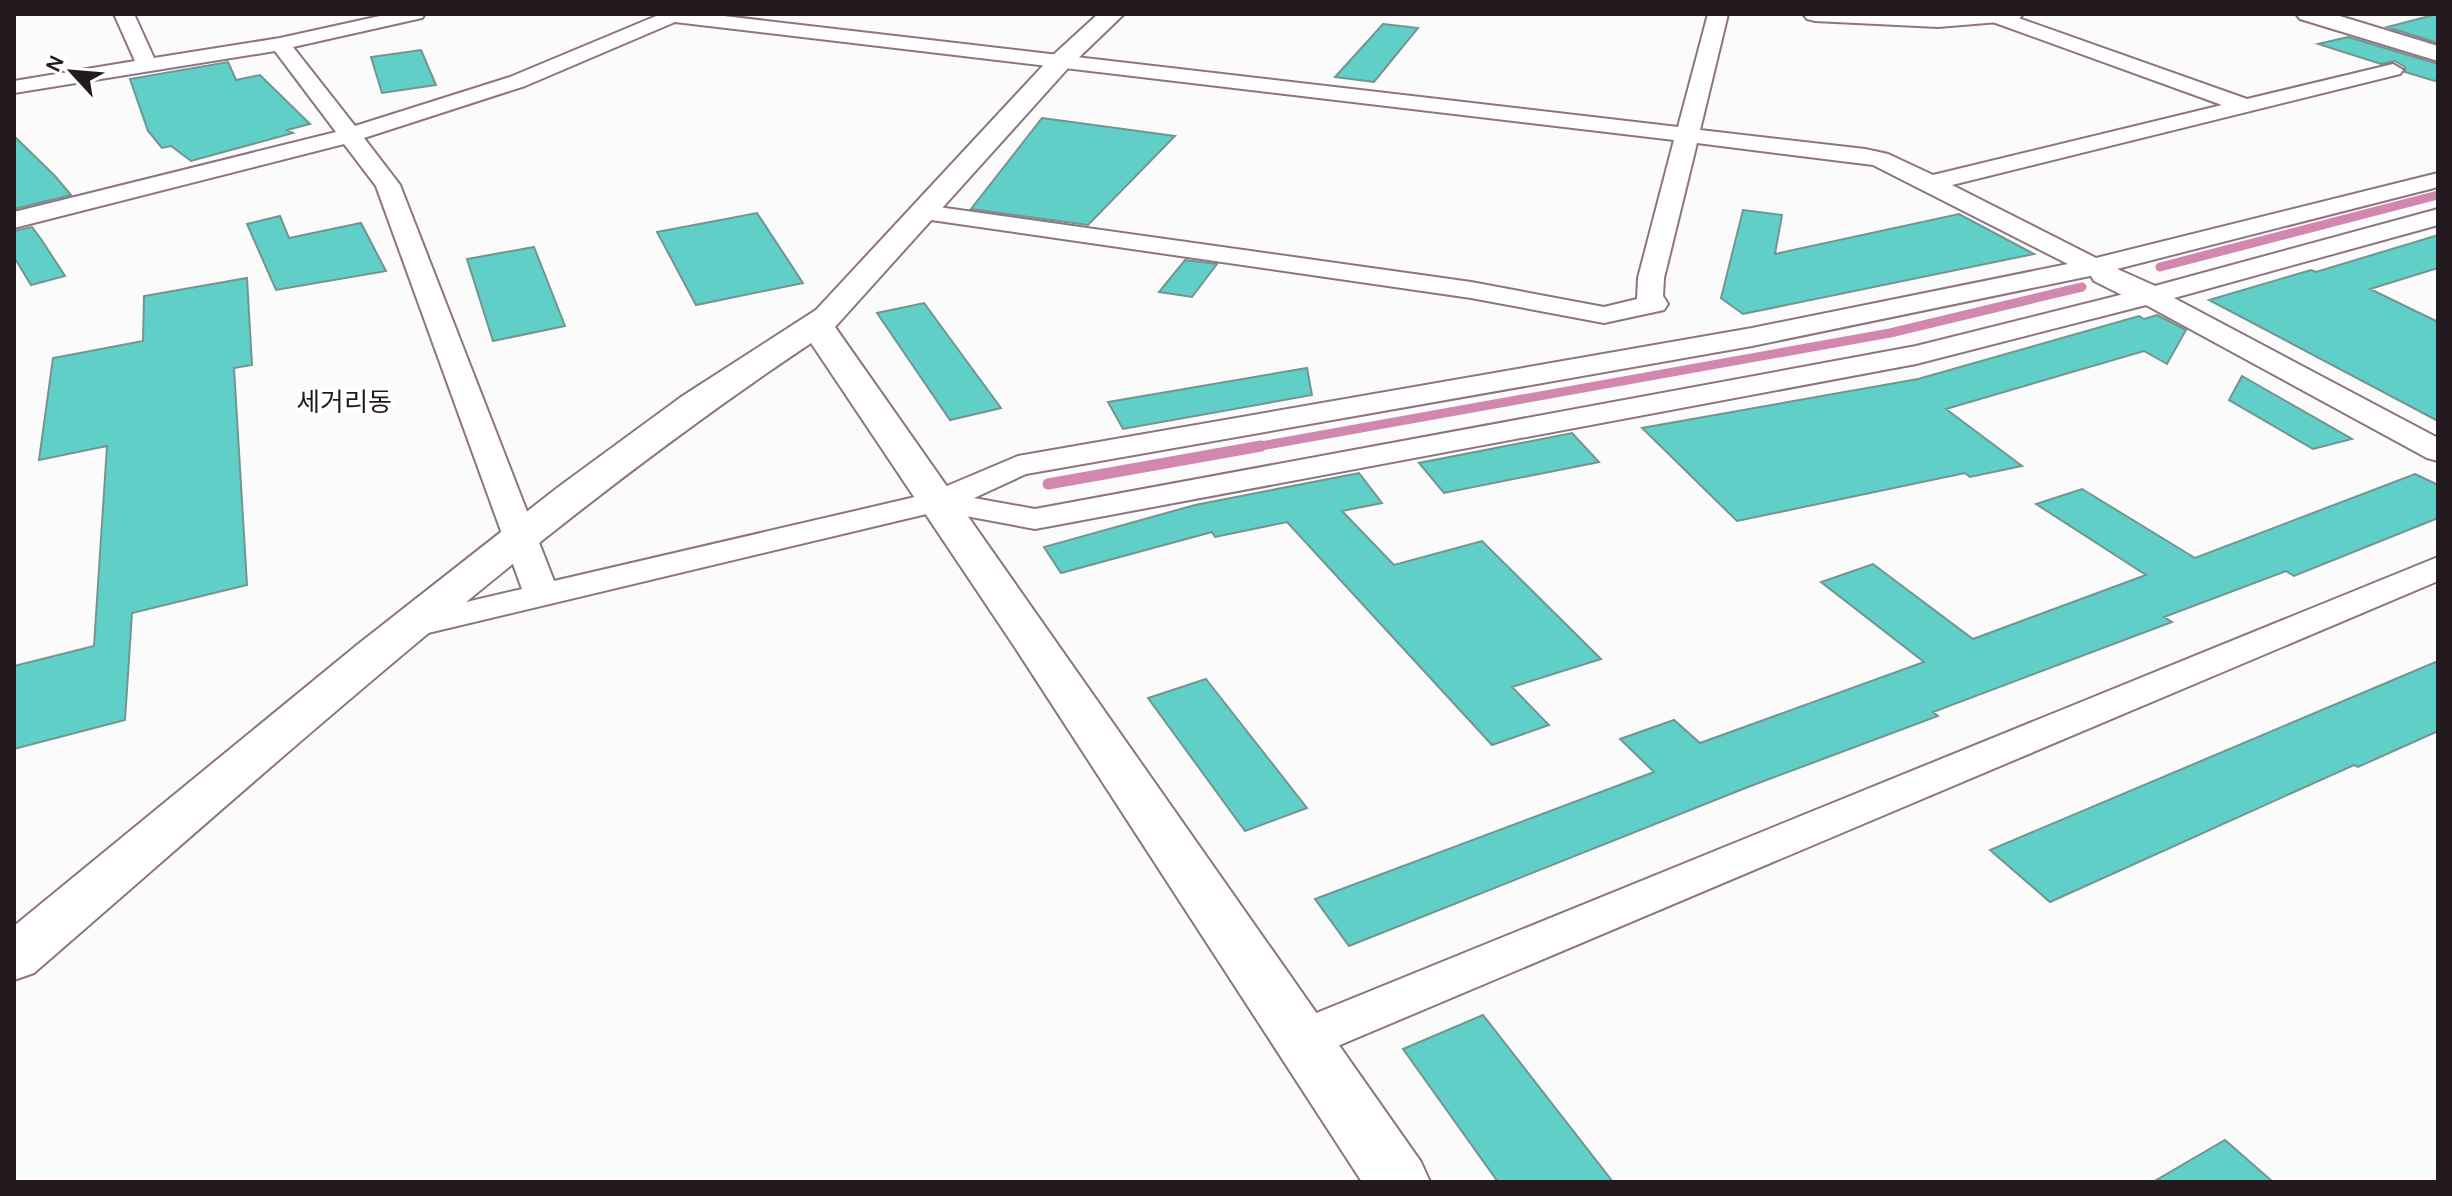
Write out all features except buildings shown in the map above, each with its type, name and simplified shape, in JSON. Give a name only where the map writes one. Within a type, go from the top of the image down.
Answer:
[{"type":"street","points":[[124,14],[147,66]]},
{"type":"street","points":[[14,87],[280,44],[415,14]]},
{"type":"street","points":[[14,958],[407,627],[633,448],[707,396],[817,326],[1060,62],[1112,14]]},
{"type":"street","points":[[924,212],[1471,290],[1604,315],[1654,304],[1649,296],[1651,278],[1685,134],[1718,14]]},
{"type":"street","points":[[1815,14],[1901,20],[2004,16],[2245,106]]},
{"type":"street","points":[[2308,14],[2438,54]]},
{"type":"street","points":[[2359,14],[2438,38]]},
{"type":"street","points":[[14,220],[350,134],[499,87],[675,15],[1880,159],[2150,296],[2438,451]]},
{"type":"street","points":[[280,44],[388,185],[542,595]]},
{"type":"street","points":[[1930,183],[2393,70]]},
{"type":"street","points":[[407,627],[939,501],[1018,466],[1752,337],[2100,271],[2438,180]]},
{"type":"street","points":[[939,501],[1035,519],[1916,355],[2150,296],[2438,217]]},
{"type":"street","points":[[817,326],[939,501],[1398,1182]]},
{"type":"street","points":[[1304,1039],[2438,568]]},
{"type":"waterway","points":[[2160,267],[2438,195]]},
{"type":"waterway","points":[[1250,448],[1890,333],[2082,287]]},
{"type":"waterway","points":[[1048,484],[1261,446]]},
{"type":"district","name":"세거리동","points":[[344,402]]}]
